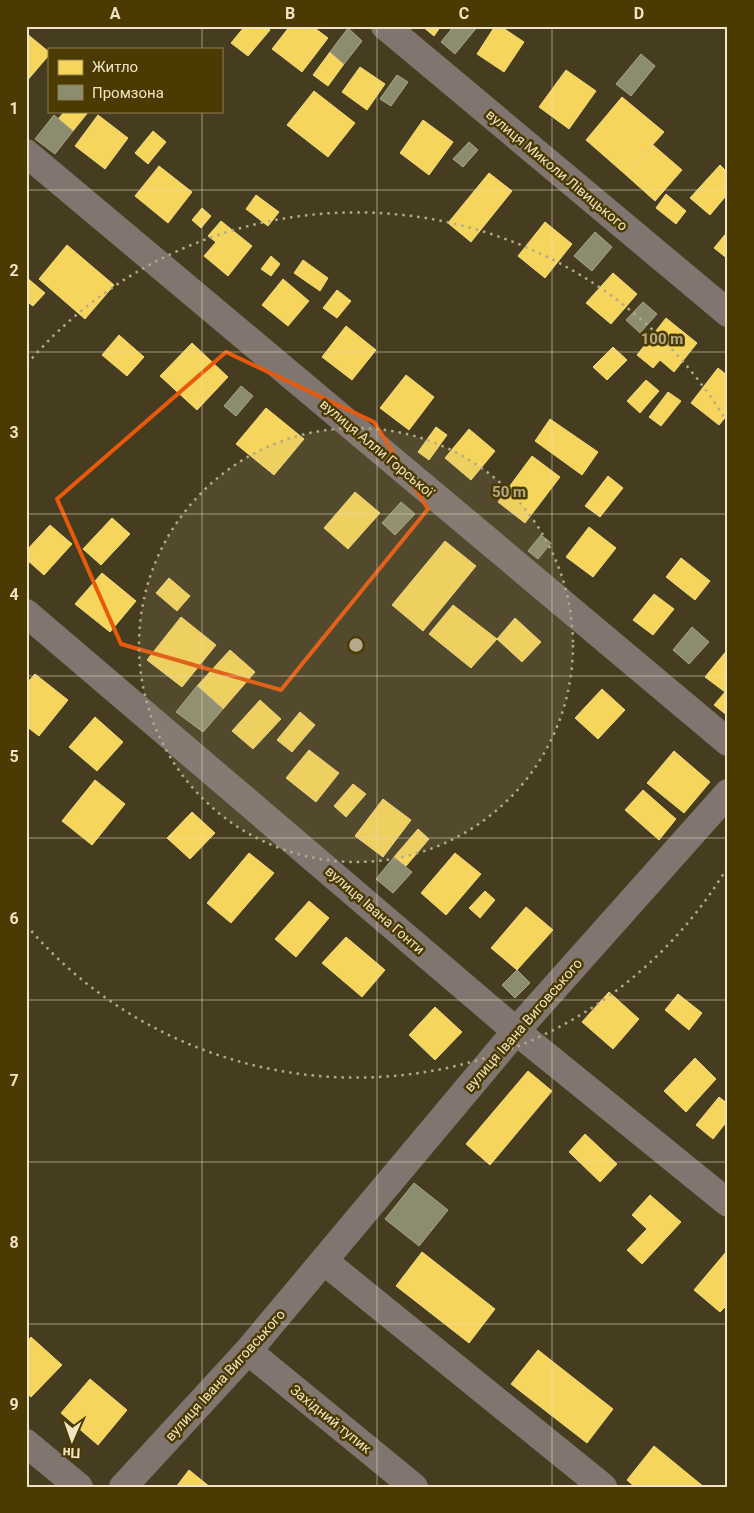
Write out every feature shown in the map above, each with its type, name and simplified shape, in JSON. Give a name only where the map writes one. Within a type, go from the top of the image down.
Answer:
[{"type":"street","name":"вулиця Миколи Лівицького","points":[[385,26],[728,313]]},
{"type":"street","name":"вулиця Алли Горської","points":[[26,153],[728,742]]},
{"type":"street","name":"вулиця Івана Гонти","points":[[26,613],[516,1031],[728,1203]]},
{"type":"street","name":"вулиця Івана Виговського","points":[[123,1487],[248,1351],[516,1031],[728,793]]},
{"type":"street","points":[[324,1262],[603,1487]]},
{"type":"street","name":"Західний тупик","points":[[248,1351],[414,1487]]},
{"type":"street","points":[[26,1443],[79,1487]]},
{"type":"highlighted area","points":[[226,352],[374,422],[428,509],[281,690],[121,644],[57,499]]},
{"type":"building: Житло","points":[[245,26],[266,26],[270,30],[248,56],[231,43]]},
{"type":"building: Житло","points":[[290,26],[312,26],[328,38],[302,72],[272,49]]},
{"type":"building: Житло","points":[[422,26],[441,26],[434,36]]},
{"type":"building: Житло","points":[[495,26],[500,26],[524,42],[504,72],[477,54]]},
{"type":"building: Житло","points":[[26,33],[48,51],[48,56],[26,82]]},
{"type":"building: Житло","points":[[330,52],[344,64],[328,86],[313,75]]},
{"type":"building: Житло","points":[[360,67],[385,84],[367,110],[342,92]]},
{"type":"building: Житло","points":[[566,70],[596,91],[569,129],[539,107]]},
{"type":"building: Житло","points":[[314,91],[355,123],[328,157],[287,125]]},
{"type":"building: Житло","points":[[622,97],[664,132],[626,175],[586,140]]},
{"type":"building: Житло","points":[[64,112],[88,112],[73,131],[58,119]]},
{"type":"building: Житло","points":[[98,115],[128,138],[105,169],[75,146]]},
{"type":"building: Житло","points":[[423,120],[453,142],[429,175],[400,153]]},
{"type":"building: Житло","points":[[153,131],[166,142],[148,164],[135,153]]},
{"type":"building: Житло","points":[[653,145],[682,170],[655,201],[626,175]]},
{"type":"building: Житло","points":[[720,165],[728,173],[728,199],[725,197],[710,215],[690,198]]},
{"type":"building: Житло","points":[[159,166],[192,192],[168,223],[135,196]]},
{"type":"building: Житло","points":[[489,173],[512,191],[471,242],[448,223]]},
{"type":"building: Житло","points":[[666,194],[686,211],[676,224],[656,208]]},
{"type":"building: Житло","points":[[256,195],[279,212],[268,226],[246,209]]},
{"type":"building: Житло","points":[[202,208],[211,216],[201,228],[192,220]]},
{"type":"building: Житло","points":[[221,221],[252,246],[228,276],[204,256],[216,242],[208,236]]},
{"type":"building: Житло","points":[[545,222],[572,244],[545,278],[518,256]]},
{"type":"building: Житло","points":[[728,231],[728,259],[714,248]]},
{"type":"building: Житло","points":[[67,245],[114,285],[85,319],[39,279]]},
{"type":"building: Житло","points":[[271,256],[280,264],[271,276],[261,269]]},
{"type":"building: Житло","points":[[303,260],[328,278],[320,291],[294,273]]},
{"type":"building: Житло","points":[[613,273],[637,294],[611,324],[586,303]]},
{"type":"building: Житло","points":[[26,277],[45,293],[33,306],[26,301]]},
{"type":"building: Житло","points":[[283,279],[309,301],[288,326],[262,305]]},
{"type":"building: Житло","points":[[337,290],[351,301],[337,318],[323,308]]},
{"type":"building: Житло","points":[[666,318],[697,343],[674,372],[660,360],[653,368],[637,355]]},
{"type":"building: Житло","points":[[346,326],[376,350],[352,380],[322,357]]},
{"type":"building: Житло","points":[[119,335],[144,357],[127,376],[102,355]]},
{"type":"building: Житло","points":[[192,343],[228,377],[197,410],[160,376]]},
{"type":"building: Житло","points":[[613,347],[627,360],[607,380],[593,367]]},
{"type":"building: Житло","points":[[718,368],[728,376],[728,414],[719,425],[691,403]]},
{"type":"building: Житло","points":[[406,375],[434,397],[409,430],[380,408]]},
{"type":"building: Житло","points":[[646,380],[659,391],[640,413],[627,401]]},
{"type":"building: Житло","points":[[668,392],[681,401],[661,426],[649,417]]},
{"type":"building: Житло","points":[[266,408],[304,439],[274,475],[236,444]]},
{"type":"building: Житло","points":[[550,419],[598,452],[582,475],[535,441]]},
{"type":"building: Житло","points":[[436,427],[447,435],[429,460],[418,452]]},
{"type":"building: Житло","points":[[469,429],[495,451],[471,480],[445,458]]},
{"type":"building: Житло","points":[[532,456],[560,477],[525,523],[498,502]]},
{"type":"building: Житло","points":[[608,476],[623,488],[600,517],[585,506]]},
{"type":"building: Житло","points":[[355,492],[380,513],[348,549],[324,528]]},
{"type":"building: Житло","points":[[112,518],[130,534],[101,565],[83,549]]},
{"type":"building: Житло","points":[[50,525],[72,544],[44,575],[26,559],[26,551]]},
{"type":"building: Житло","points":[[589,527],[616,548],[593,577],[566,557]]},
{"type":"building: Житло","points":[[445,541],[476,566],[423,631],[392,605]]},
{"type":"building: Житло","points":[[681,558],[710,581],[695,600],[666,577]]},
{"type":"building: Житло","points":[[102,573],[136,601],[110,632],[75,604]]},
{"type":"building: Житло","points":[[169,578],[190,596],[177,611],[156,593]]},
{"type":"building: Житло","points":[[654,594],[674,609],[653,635],[633,620]]},
{"type":"building: Житло","points":[[453,605],[497,639],[471,668],[429,634]]},
{"type":"building: Житло","points":[[181,617],[216,645],[182,687],[147,660]]},
{"type":"building: Житло","points":[[515,618],[541,642],[522,662],[497,639]]},
{"type":"building: Житло","points":[[728,649],[728,716],[714,705],[725,692],[705,677]]},
{"type":"building: Житло","points":[[230,650],[255,672],[223,709],[197,686]]},
{"type":"building: Житло","points":[[35,674],[68,700],[39,736],[26,726],[26,684]]},
{"type":"building: Житло","points":[[602,689],[625,710],[598,739],[575,718]]},
{"type":"building: Житло","points":[[260,700],[281,719],[253,749],[232,731]]},
{"type":"building: Житло","points":[[300,712],[315,725],[292,752],[277,740]]},
{"type":"building: Житло","points":[[95,717],[123,742],[97,771],[69,747]]},
{"type":"building: Житло","points":[[309,750],[339,773],[316,802],[286,778]]},
{"type":"building: Житло","points":[[674,751],[710,782],[684,813],[647,783]]},
{"type":"building: Житло","points":[[95,780],[125,804],[92,845],[62,821]]},
{"type":"building: Житло","points":[[353,784],[366,794],[346,817],[334,806]]},
{"type":"building: Житло","points":[[643,790],[676,819],[659,840],[625,810]]},
{"type":"building: Житло","points":[[383,799],[411,820],[383,857],[355,836]]},
{"type":"building: Житло","points":[[192,812],[215,833],[190,859],[167,838]]},
{"type":"building: Житло","points":[[418,829],[429,839],[406,866],[394,857]]},
{"type":"building: Житло","points":[[249,853],[274,873],[231,923],[207,903]]},
{"type":"building: Житло","points":[[455,853],[481,874],[446,915],[421,893]]},
{"type":"building: Житло","points":[[485,891],[495,900],[480,918],[469,908]]},
{"type":"building: Житло","points":[[309,901],[329,918],[296,957],[275,939]]},
{"type":"building: Житло","points":[[526,907],[553,930],[517,970],[491,948]]},
{"type":"building: Житло","points":[[346,937],[385,970],[362,997],[322,963]]},
{"type":"building: Житло","points":[[609,992],[639,1019],[613,1049],[582,1022]]},
{"type":"building: Житло","points":[[678,994],[702,1013],[689,1030],[665,1010]]},
{"type":"building: Житло","points":[[435,1007],[462,1032],[435,1060],[409,1035]]},
{"type":"building: Житло","points":[[695,1058],[716,1079],[686,1112],[664,1091]]},
{"type":"building: Житло","points":[[528,1071],[552,1091],[490,1165],[466,1144]]},
{"type":"building: Житло","points":[[719,1097],[728,1104],[728,1120],[713,1139],[696,1125]]},
{"type":"building: Житло","points":[[585,1134],[617,1164],[600,1182],[569,1152]]},
{"type":"building: Житло","points":[[650,1195],[681,1222],[642,1264],[627,1250],[647,1229],[632,1215]]},
{"type":"building: Житло","points":[[422,1252],[495,1309],[469,1343],[396,1286]]},
{"type":"building: Житло","points":[[726,1252],[728,1253],[728,1304],[720,1312],[694,1290]]},
{"type":"building: Житло","points":[[31,1337],[62,1365],[31,1397],[26,1393],[26,1343]]},
{"type":"building: Житло","points":[[538,1350],[613,1409],[587,1443],[511,1384]]},
{"type":"building: Житло","points":[[90,1379],[127,1410],[98,1445],[61,1413]]},
{"type":"building: Житло","points":[[654,1446],[704,1487],[635,1487],[627,1480]]},
{"type":"building: Житло","points":[[189,1470],[210,1487],[176,1487]]},
{"type":"building: Промзона","points":[[454,26],[478,26],[455,54],[441,42]]},
{"type":"building: Промзона","points":[[348,28],[362,41],[344,64],[330,52]]},
{"type":"building: Промзона","points":[[641,54],[655,66],[631,96],[616,84]]},
{"type":"building: Промзона","points":[[397,75],[408,82],[391,106],[380,99]]},
{"type":"building: Промзона","points":[[54,115],[73,131],[55,154],[35,139]]},
{"type":"building: Промзона","points":[[469,142],[478,150],[463,167],[453,159]]},
{"type":"building: Промзона","points":[[595,232],[612,247],[592,271],[574,256]]},
{"type":"building: Промзона","points":[[643,302],[657,314],[640,333],[626,320]]},
{"type":"building: Промзона","points":[[241,386],[253,396],[236,416],[224,406]]},
{"type":"building: Промзона","points":[[401,502],[415,514],[395,535],[382,523]]},
{"type":"building: Промзона","points":[[541,535],[551,543],[538,559],[528,551]]},
{"type":"building: Промзона","points":[[692,627],[709,642],[689,664],[673,650]]},
{"type":"building: Промзона","points":[[197,686],[223,709],[203,732],[176,712]]},
{"type":"building: Промзона","points":[[394,857],[412,872],[393,893],[376,879]]},
{"type":"building: Промзона","points":[[517,970],[530,983],[515,998],[502,985]]},
{"type":"building: Промзона","points":[[414,1183],[448,1210],[419,1246],[385,1219]]}]
